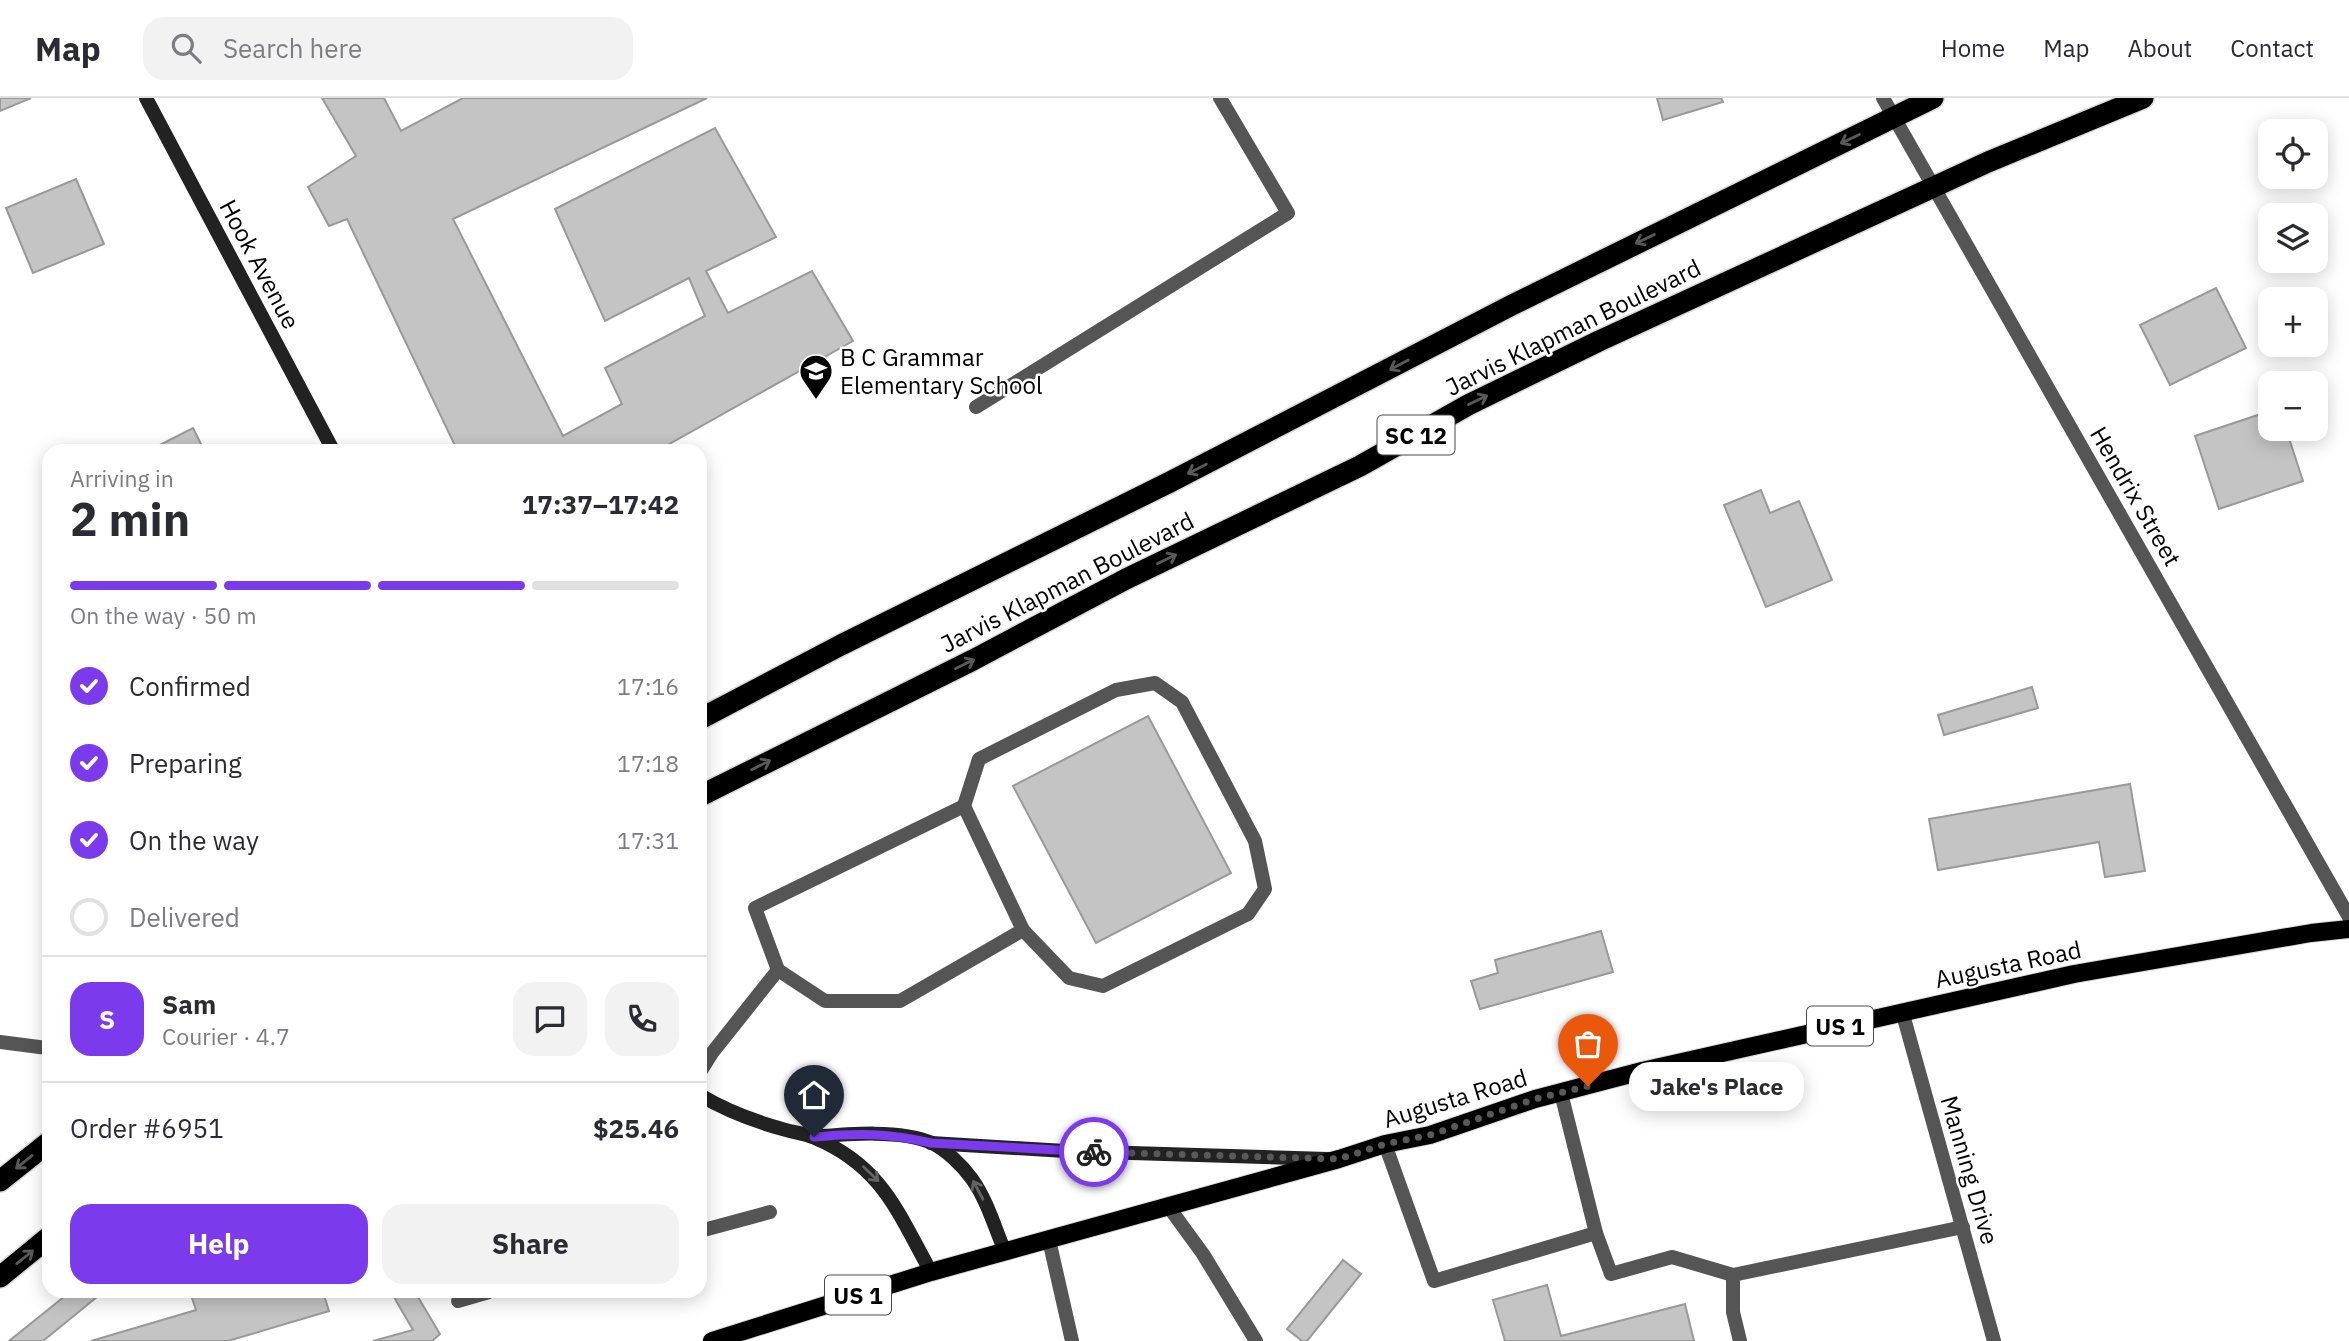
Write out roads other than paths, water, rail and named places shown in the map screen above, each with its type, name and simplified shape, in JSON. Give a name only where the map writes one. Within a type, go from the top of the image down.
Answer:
[{"type":"highway","name":"Jarvis Klapman Boulevard","points":[[707,715],[841,645],[1182,476],[1512,305],[1933,98]]},
{"type":"highway","name":"Jarvis Klapman Boulevard","points":[[707,793],[973,660],[1126,579],[1360,466],[1468,405],[1551,364],[1934,187],[2143,98]]},
{"type":"highway","points":[[0,1181],[42,1148]]},
{"type":"highway","points":[[0,1277],[42,1243]]},
{"type":"main road","name":"Augusta Road","points":[[712,1341],[751,1335],[931,1272],[1385,1144],[1430,1135],[1561,1093],[1642,1071],[2074,974],[2311,933],[2349,929]]},
{"type":"street","name":"Hook Avenue","points":[[146,98],[330,444]]},
{"type":"street","points":[[976,407],[1288,213],[1220,98]]},
{"type":"street","name":"Hendrix Street","points":[[1883,98],[2349,917]]},
{"type":"street","points":[[1155,682],[1182,702],[1255,841],[1265,889],[1248,914],[1103,986],[1069,978],[1023,930],[964,806],[979,759],[1116,690],[1155,682]]},
{"type":"street","points":[[964,806],[755,908],[778,970],[825,1001],[900,1001],[1023,930]]},
{"type":"street","points":[[707,1061],[778,970]]},
{"type":"street","name":"Manning Drive","points":[[1902,1011],[1994,1341]]},
{"type":"street","points":[[0,1042],[42,1047]]},
{"type":"street","points":[[1561,1093],[1596,1233],[1611,1274],[1672,1257],[1733,1275],[1963,1227]]},
{"type":"street","points":[[707,1099],[721,1108],[755,1121],[814,1137],[859,1163],[879,1182],[931,1272]]},
{"type":"street","points":[[814,1137],[861,1133],[905,1137],[931,1143],[1065,1151],[1339,1159]]},
{"type":"street","points":[[931,1143],[953,1158],[972,1178],[1004,1252]]},
{"type":"street","points":[[1385,1144],[1434,1281],[1596,1233]]},
{"type":"street","points":[[1168,1206],[1203,1254],[1256,1341]]},
{"type":"street","points":[[707,1229],[770,1212]]},
{"type":"street","points":[[1049,1240],[1072,1341]]},
{"type":"street","points":[[1733,1275],[1733,1312],[1740,1341]]},
{"type":"street","points":[[458,1301],[468,1298]]},
{"type":"place","name":"B C Grammar Elementary School","points":[[816,401]]},
{"type":"place","name":"Jake's Place","points":[[1588,1086]]}]
